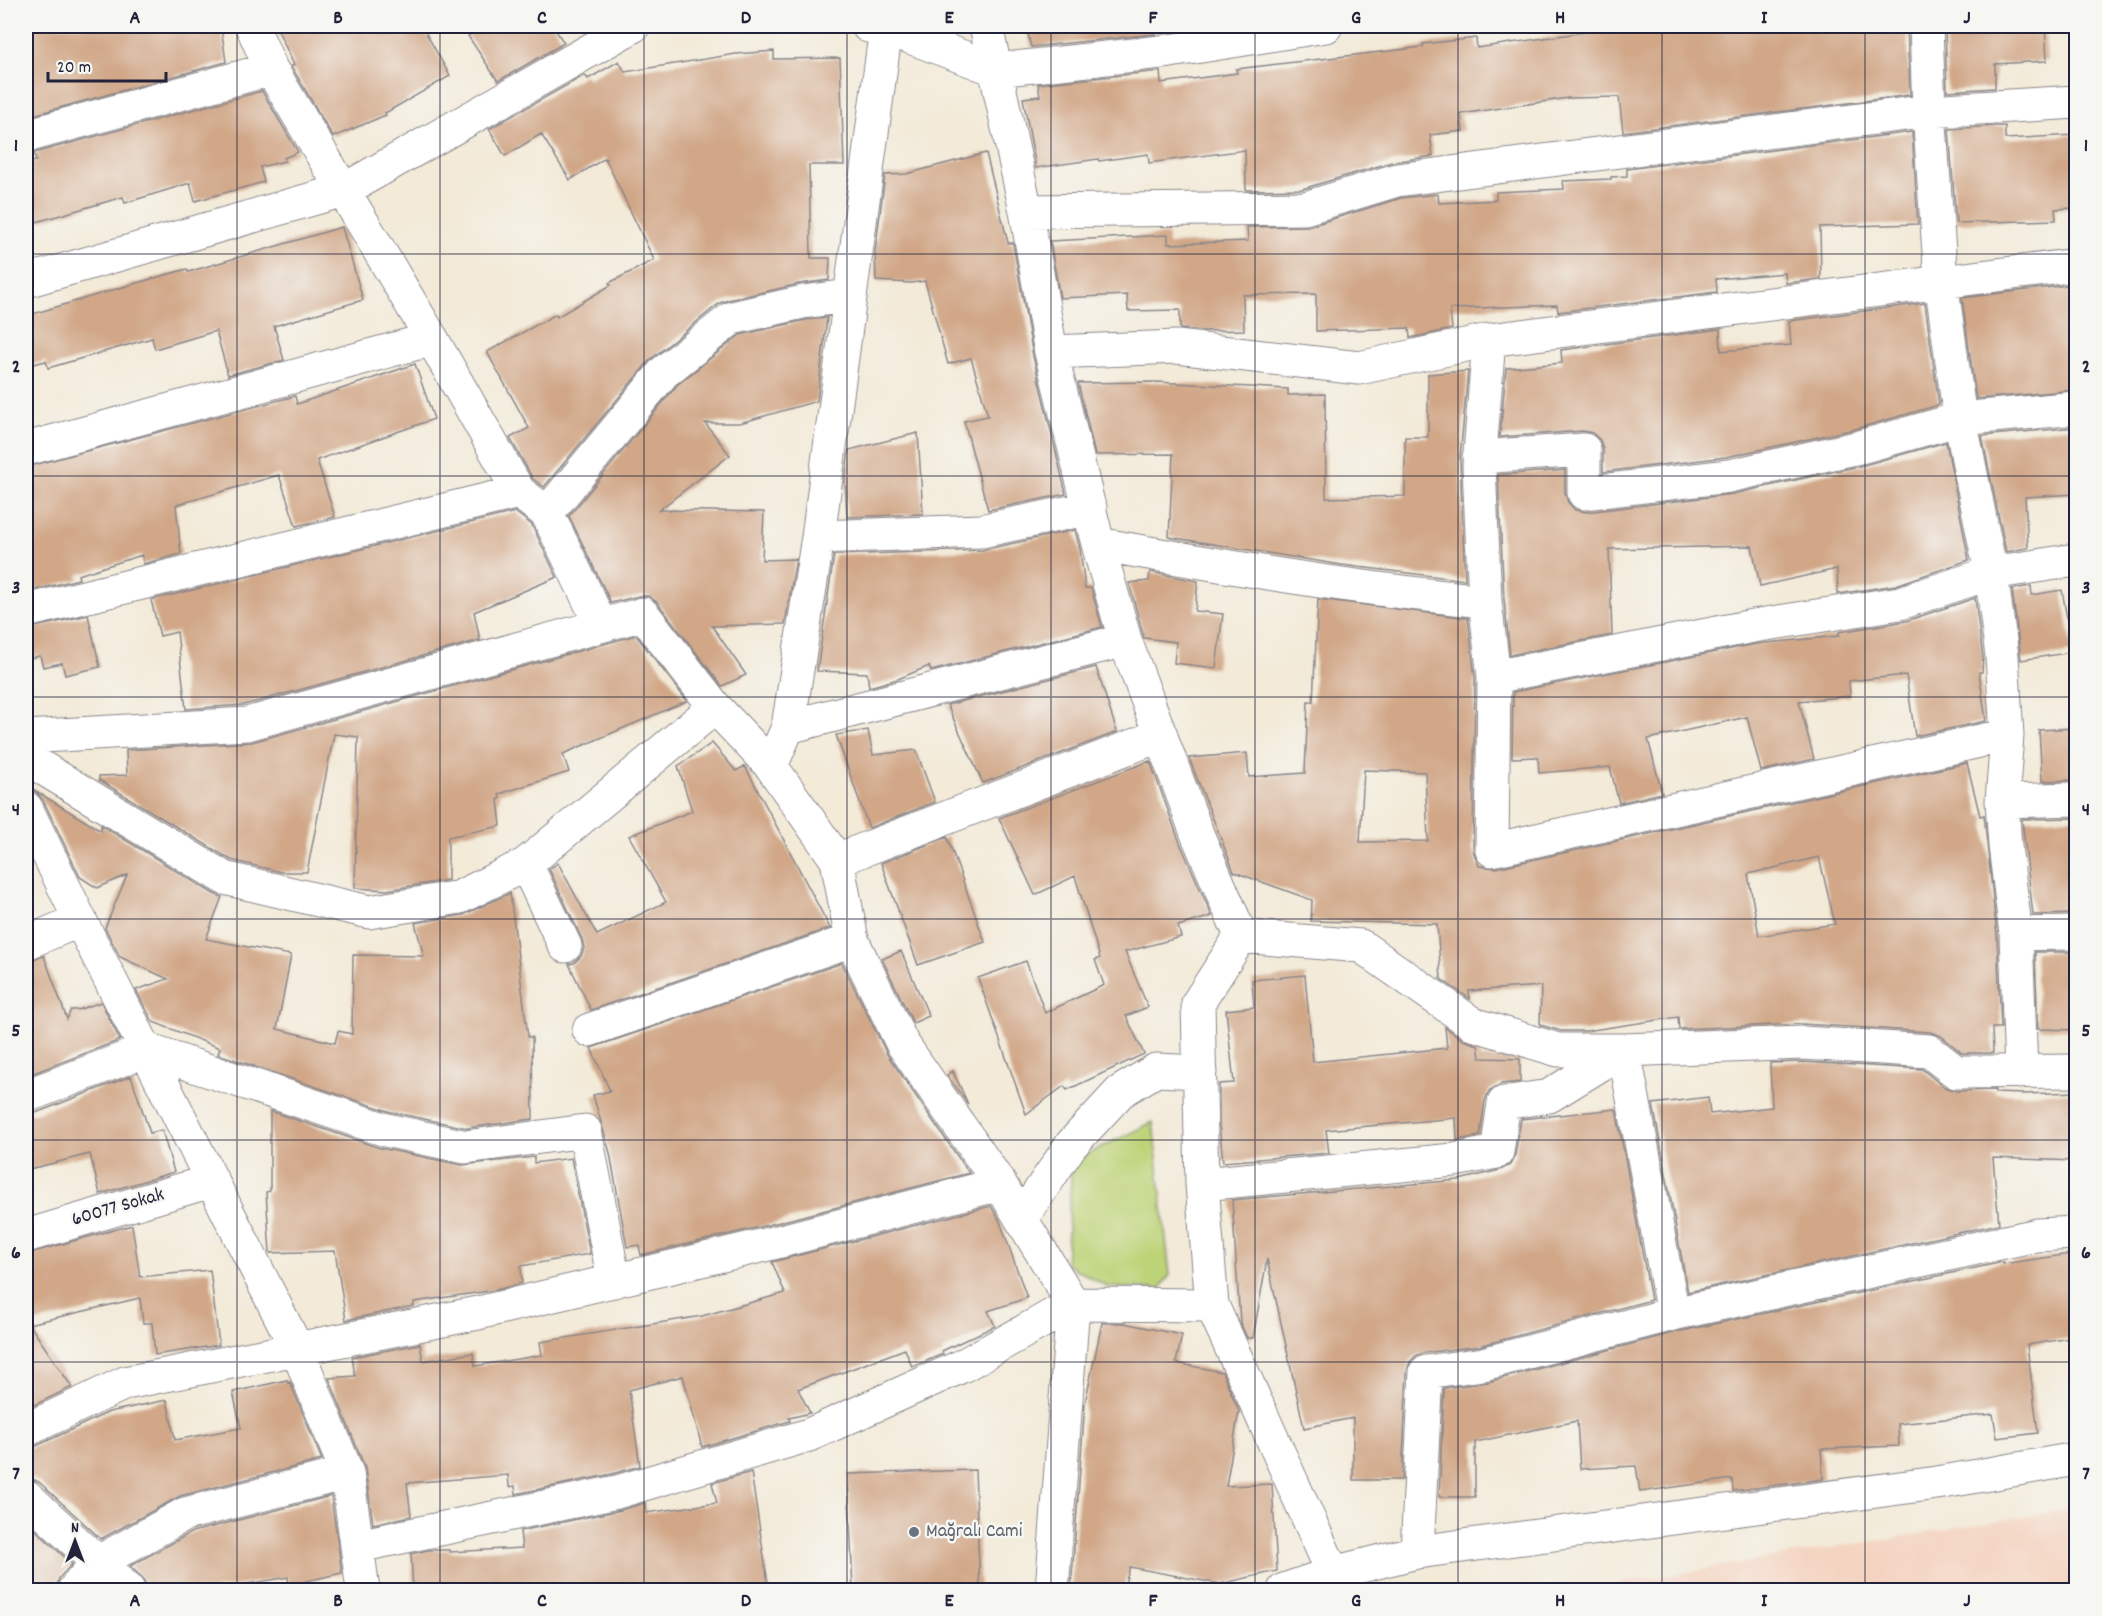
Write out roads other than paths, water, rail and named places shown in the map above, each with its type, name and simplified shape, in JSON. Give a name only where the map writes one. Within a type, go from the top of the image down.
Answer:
[{"type":"street","points":[[252,26],[271,69],[432,339],[519,492],[547,513],[601,625]]},
{"type":"street","points":[[26,281],[344,190],[633,26]]},
{"type":"street","points":[[986,26],[1026,211],[1051,352],[1098,544],[1125,640],[1198,836],[1242,936]]},
{"type":"street","points":[[771,766],[788,727],[818,537],[849,296],[877,27],[997,70],[1170,51],[1326,26]]},
{"type":"street","points":[[1926,26],[1929,111],[1941,281],[1960,419],[1991,573],[2002,656],[2007,735],[2002,801],[2016,934],[2021,1072]]},
{"type":"street","points":[[26,136],[271,69]]},
{"type":"street","points":[[1026,211],[1305,208],[1397,180],[1929,111],[2076,102]]},
{"type":"street","points":[[1051,352],[1177,347],[1359,368],[1489,340],[2076,265]]},
{"type":"street","points":[[547,513],[664,372],[732,318],[803,302],[849,296]]},
{"type":"street","points":[[26,448],[432,339]]},
{"type":"street","points":[[1489,340],[1479,457],[1485,601],[1494,677],[1492,850],[2007,735]]},
{"type":"street","points":[[1479,457],[1584,450],[1584,493],[1730,476],[1860,447],[1960,419],[2076,408]]},
{"type":"street","points":[[26,610],[519,492]]},
{"type":"street","points":[[818,537],[981,531],[1090,508]]},
{"type":"street","points":[[1098,544],[1390,592],[1485,601]]},
{"type":"street","points":[[1494,677],[1753,626],[1900,603],[1991,573],[2076,560]]},
{"type":"street","points":[[26,737],[247,724],[643,614],[716,707],[771,766],[837,860],[852,940],[902,1043],[1000,1185],[1073,1304],[1052,1590]]},
{"type":"street","points":[[788,727],[1125,640]]},
{"type":"street","points":[[26,759],[224,878],[369,912],[460,897],[526,864],[716,707]]},
{"type":"street","points":[[837,860],[1161,735]]},
{"type":"street","points":[[2002,801],[2076,799]]},
{"type":"street","points":[[26,808],[80,920],[297,1349],[347,1473],[363,1590]]},
{"type":"street","points":[[526,864],[565,946]]},
{"type":"street","points":[[26,943],[80,920]]},
{"type":"street","points":[[2016,934],[2076,933]]},
{"type":"street","points":[[1242,936],[1361,946],[1473,1024],[1558,1050],[1624,1050],[1803,1043],[1929,1051],[1956,1072],[2076,1071]]},
{"type":"street","points":[[1242,936],[1198,1003],[1202,1185],[1212,1305],[1336,1582]]},
{"type":"street","points":[[589,1030],[852,940]]},
{"type":"street","points":[[26,1096],[147,1050],[386,1130],[466,1147],[585,1131],[614,1281]]},
{"type":"street","points":[[1202,1185],[1454,1160],[1497,1152],[1504,1103],[1549,1096],[1624,1050]]},
{"type":"street","points":[[1624,1050],[1673,1314]]},
{"type":"street","points":[[1021,1219],[1071,1145],[1120,1092],[1156,1070],[1200,1072]]},
{"type":"street","name":"60077 Sokak","points":[[26,1236],[211,1180]]},
{"type":"street","points":[[26,1430],[125,1383],[478,1313],[777,1242],[1000,1185]]},
{"type":"street","points":[[1417,1552],[1426,1372],[1483,1364],[1673,1314],[2037,1235],[2076,1233]]},
{"type":"street","points":[[358,1546],[617,1492],[809,1435],[962,1366],[1073,1304],[1212,1305]]},
{"type":"street","points":[[1284,1590],[1336,1582],[1417,1552],[1926,1485],[2076,1460]]},
{"type":"street","points":[[74,1590],[97,1563],[185,1514],[347,1473]]},
{"type":"street","points":[[26,1496],[128,1590]]},
{"type":"place","name":"Mağralı Cami","points":[[914,1532]]}]
